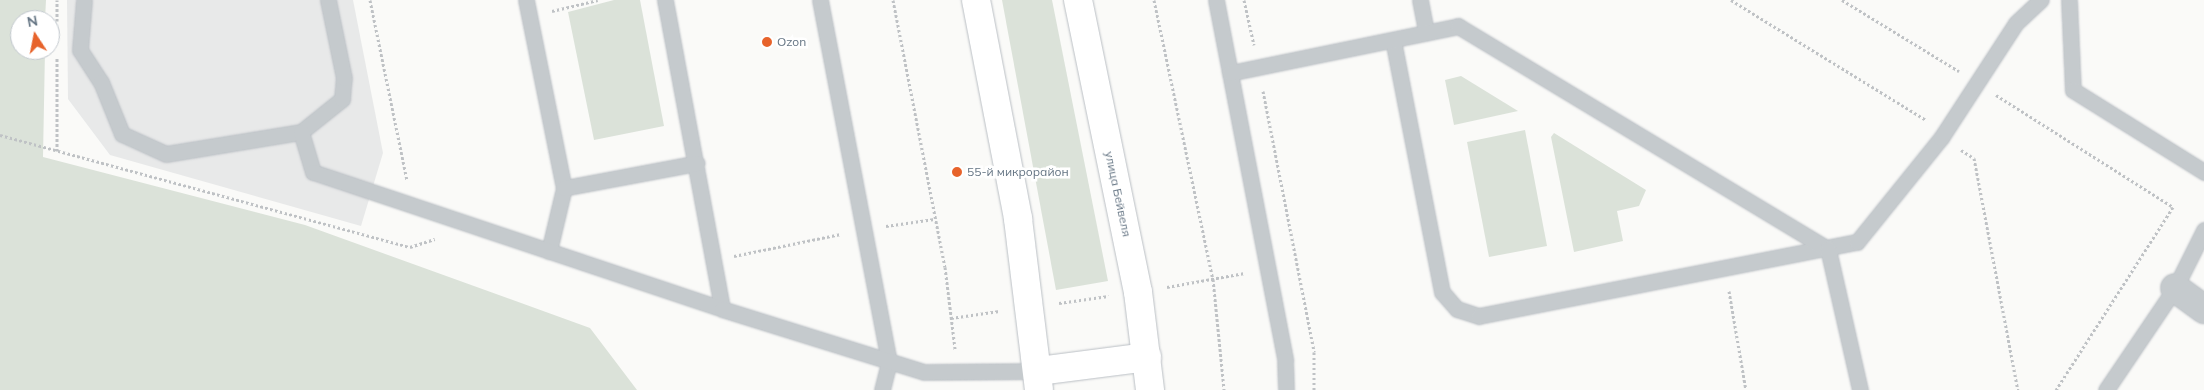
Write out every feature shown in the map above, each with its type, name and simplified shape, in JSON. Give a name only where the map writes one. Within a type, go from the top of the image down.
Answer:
[{"type":"main road","points":[[976,0],[1018,219],[1039,380],[1147,356]]},
{"type":"main road","name":"улица Бейвеля","points":[[1078,0],[1147,356],[1150,390]]},
{"type":"street","points":[[2175,288],[2204,309]]},
{"type":"lane","points":[[84,0],[80,50],[101,82],[122,134],[166,154],[301,132],[342,99],[344,78],[328,0]]},
{"type":"lane","points":[[526,0],[564,188],[549,251]]},
{"type":"lane","points":[[665,0],[697,163],[722,309]]},
{"type":"lane","points":[[820,0],[866,230],[889,362],[882,390]]},
{"type":"lane","points":[[1216,0],[1284,360],[1286,390]]},
{"type":"lane","points":[[1420,0],[1426,32]]},
{"type":"lane","points":[[1393,40],[1442,292],[1457,309],[1479,316],[1857,242],[1943,135],[2016,23],[2041,0]]},
{"type":"lane","points":[[2070,0],[2074,90],[2204,172]]},
{"type":"lane","points":[[1230,72],[1458,26],[1828,248],[1860,390]]},
{"type":"lane","points":[[301,132],[313,172],[722,309],[889,362],[924,372],[958,372],[1039,380]]},
{"type":"lane","points":[[564,188],[697,163]]},
{"type":"lane","points":[[2106,390],[2175,288],[2204,230]]},
{"type":"path","points":[[370,0],[412,205]]},
{"type":"path","points":[[530,17],[598,0]]},
{"type":"path","points":[[893,0],[936,219],[958,372]]},
{"type":"path","points":[[1154,0],[1213,279],[1224,390]]},
{"type":"path","points":[[1244,0],[1314,352],[1314,390]]},
{"type":"path","points":[[1731,0],[1943,135],[1974,158],[2018,390]]},
{"type":"path","points":[[1842,0],[2173,207],[2056,390]]},
{"type":"path","points":[[57,60],[57,151]]},
{"type":"path","points":[[0,135],[410,248],[475,225]]},
{"type":"path","points":[[714,260],[866,230],[936,219]]},
{"type":"path","points":[[1725,268],[1746,390]]},
{"type":"shaded area","points":[[0,0],[46,0],[46,10],[10,10],[10,60],[45,60],[43,157],[305,225],[590,328],[637,390],[0,390]]},
{"type":"shaded area","points":[[67,0],[353,0],[383,153],[361,226],[110,155],[68,99]]},
{"type":"shaded area","points":[[614,0],[640,0],[664,126],[594,140],[568,12]]},
{"type":"shaded area","points":[[1002,0],[1052,0],[1108,281],[1056,290]]},
{"type":"shaded area","points":[[1461,76],[1518,111],[1454,125],[1445,80]]},
{"type":"shaded area","points":[[1525,130],[1547,246],[1489,257],[1467,142]]},
{"type":"shaded area","points":[[1554,133],[1646,190],[1639,206],[1617,211],[1623,241],[1574,252],[1551,137]]},
{"type":"place","name":"Ozon","points":[[767,42]]},
{"type":"place","name":"55-й микрорайон","points":[[957,172]]}]
